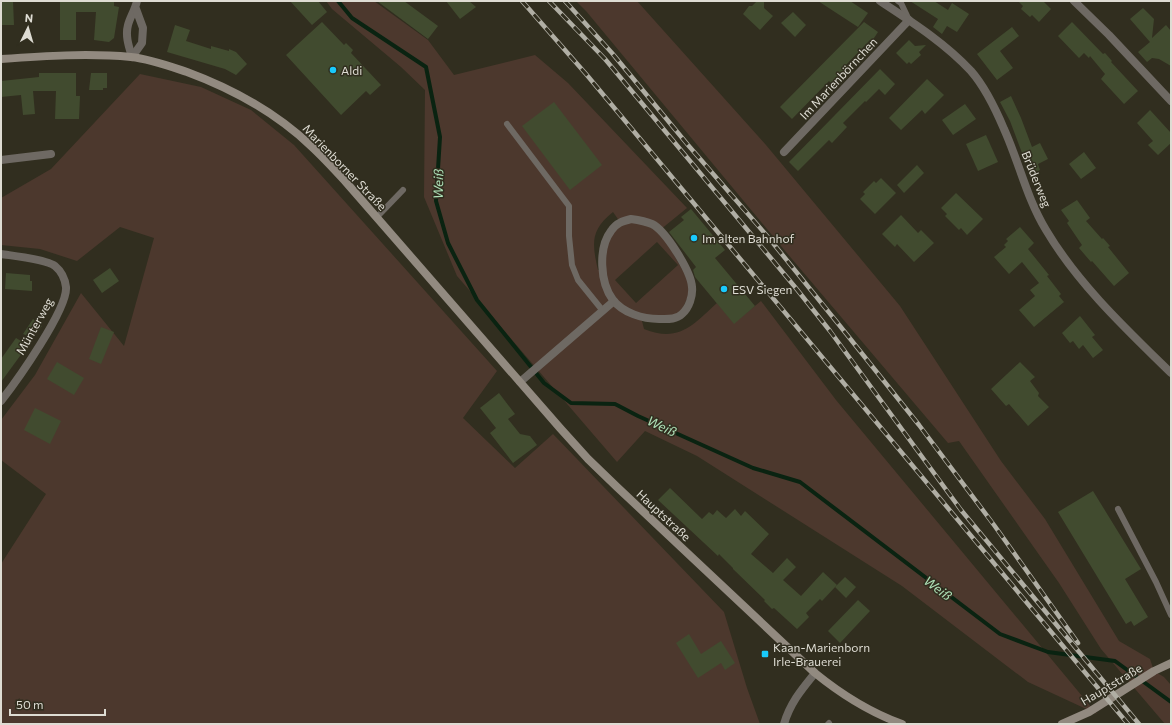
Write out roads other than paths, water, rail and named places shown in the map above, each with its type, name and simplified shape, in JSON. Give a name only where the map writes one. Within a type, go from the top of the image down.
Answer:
[{"type":"main road","name":"Marienborner Straße","points":[[1,59],[80,55],[132,57],[156,62],[203,78],[223,86],[258,105],[277,118],[311,146],[377,217],[520,382]]},
{"type":"main road","name":"Hauptstraße","points":[[520,382],[560,428],[617,487],[815,673],[838,691],[868,710],[902,724]]},
{"type":"main road","name":"Hauptstraße","points":[[1062,724],[1089,712],[1171,663]]},
{"type":"street","name":"Brüderweg","points":[[880,1],[941,44],[972,72],[990,100],[1005,130],[1028,193],[1045,229],[1067,262],[1097,298],[1171,373]]},
{"type":"street","points":[[1074,1],[1109,35],[1171,101]]},
{"type":"street","points":[[132,57],[142,43],[143,28],[136,5]]},
{"type":"street","points":[[132,57],[127,42],[128,26],[136,5]]},
{"type":"street","name":"Im Marienbörnchen","points":[[784,152],[909,20]]},
{"type":"street","points":[[1,160],[51,154]]},
{"type":"street","points":[[631,219],[653,224],[660,230],[680,256],[689,277],[692,287],[691,300],[686,310],[680,317],[671,320],[654,319],[641,317],[623,308],[614,301],[606,288],[603,270],[605,242],[611,230],[620,222],[631,219]]},
{"type":"street","name":"Münterweg","points":[[1,254],[42,261],[54,266],[63,275],[66,288],[56,317],[19,377],[1,401]]},
{"type":"street","points":[[520,382],[614,301]]},
{"type":"street","points":[[784,724],[786,714],[794,698],[815,673]]},
{"type":"lane","points":[[898,1],[901,3],[909,20]]},
{"type":"lane","points":[[507,124],[569,206],[569,236],[572,265],[578,280],[603,311]]},
{"type":"lane","points":[[377,217],[403,190]]},
{"type":"lane","points":[[1118,509],[1156,582],[1171,616]]},
{"type":"waterway","name":"Weiß","points":[[338,1],[352,18],[426,67],[440,137],[436,201],[448,243],[477,300],[544,383],[571,403],[615,404],[638,416],[753,468],[800,482],[1000,634],[1048,652],[1115,661],[1171,702]]},
{"type":"railway","points":[[522,1],[586,74],[1128,724]]},
{"type":"railway","points":[[549,1],[605,59],[795,287],[830,331],[961,510],[1139,724]]},
{"type":"railway","points":[[565,1],[612,53],[688,145],[768,237],[840,326],[919,425],[994,525],[1078,643]]},
{"type":"place","name":"Aldi","points":[[333,70]]},
{"type":"place","name":"Im alten Bahnhof","points":[[694,238]]},
{"type":"place","name":"ESV Siegen","points":[[724,289]]},
{"type":"place","name":"Kaan-Marienborn Irle-Brauerei","points":[[765,654]]}]
